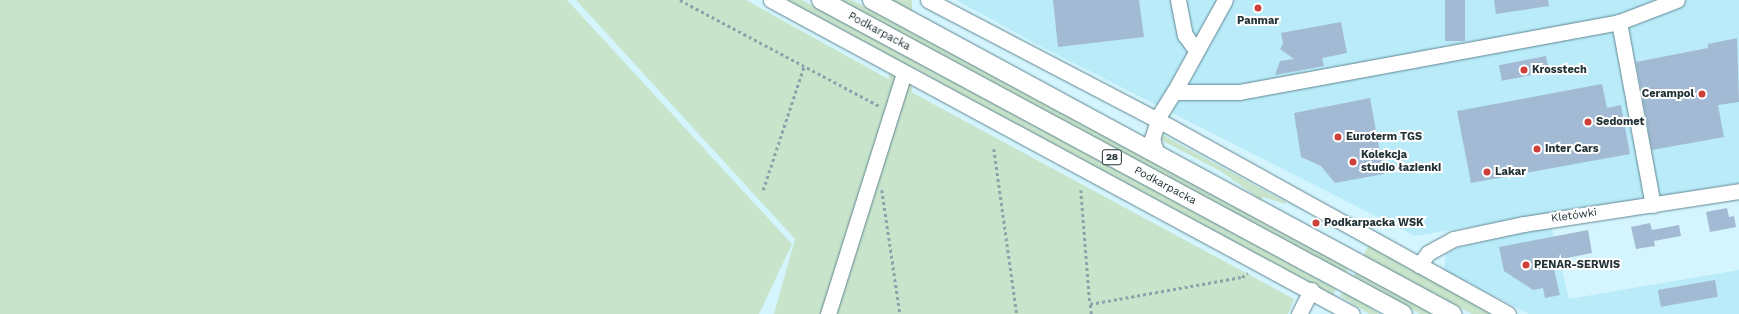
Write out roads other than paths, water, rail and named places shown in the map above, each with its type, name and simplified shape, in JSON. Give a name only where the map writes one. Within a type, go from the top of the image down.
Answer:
[{"type":"main road","name":"Podkarpacka","points":[[821,0],[1403,314]]},
{"type":"main road","name":"28","points":[[872,0],[1452,314]]},
{"type":"street","points":[[771,0],[904,73],[1311,290],[1352,314]]},
{"type":"street","points":[[928,0],[1158,120],[1508,314]]},
{"type":"street","points":[[1178,0],[1185,35],[1196,50]]},
{"type":"street","points":[[1157,154],[1152,139],[1158,120],[1196,50],[1216,20],[1225,0]]},
{"type":"street","points":[[1174,92],[1239,92],[1618,22],[1676,0]]},
{"type":"street","points":[[1618,22],[1653,205]]},
{"type":"street","points":[[828,314],[904,73]]},
{"type":"street","name":"Kletówki","points":[[1419,265],[1428,253],[1453,239],[1524,224],[1739,191]]},
{"type":"street","points":[[1299,314],[1311,290]]},
{"type":"place","name":"Panmar","points":[[1258,8]]},
{"type":"place","name":"Krosstech","points":[[1524,70]]},
{"type":"place","name":"Cerampol","points":[[1702,94]]},
{"type":"place","name":"Sedomet","points":[[1588,122]]},
{"type":"place","name":"Euroterm TGS","points":[[1338,137]]},
{"type":"place","name":"Inter Cars","points":[[1537,149]]},
{"type":"place","name":"Kolekcja studio łazienki","points":[[1353,162]]},
{"type":"place","name":"Lakar","points":[[1487,172]]},
{"type":"place","name":"Podkarpacka WSK","points":[[1316,223]]},
{"type":"place","name":"PENAR-SERWIS","points":[[1526,265]]}]
